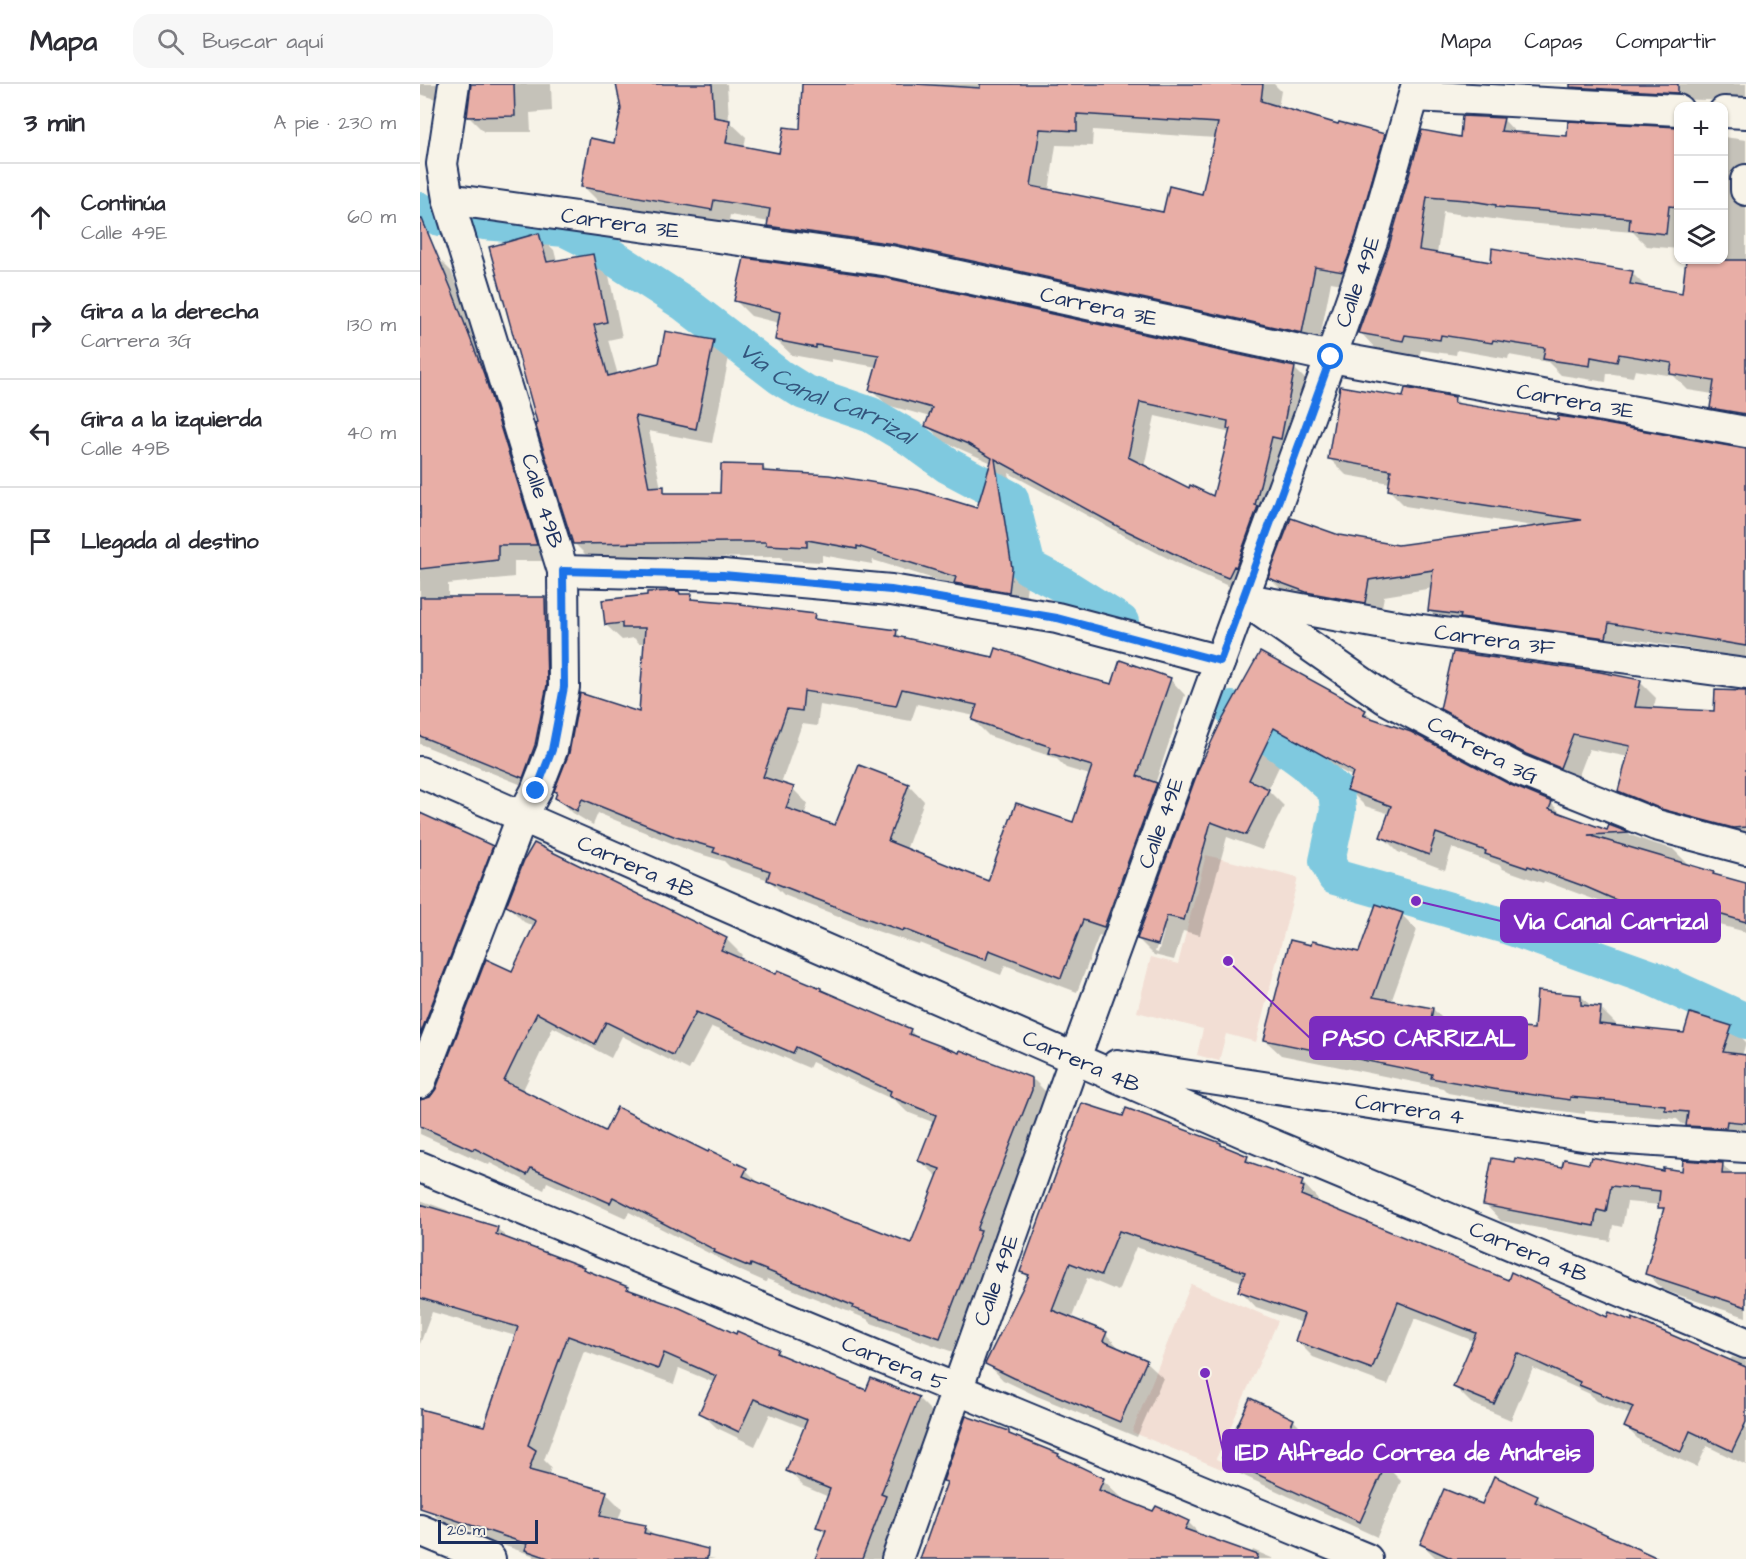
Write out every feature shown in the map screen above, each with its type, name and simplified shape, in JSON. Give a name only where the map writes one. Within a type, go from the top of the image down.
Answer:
[{"type":"street","name":"Calle 49B","points":[[420,1083],[522,817],[536,791],[552,750],[564,687],[563,571],[448,199],[442,164],[454,84]]},
{"type":"street","points":[[1416,90],[1674,110]]},
{"type":"street","name":"Calle 49E","points":[[897,1559],[1075,1058],[1372,241],[1416,90]]},
{"type":"street","points":[[1728,112],[1746,113]]},
{"type":"street","name":"Carrera 3E","points":[[448,199],[891,261],[1331,357],[1746,432]]},
{"type":"street","points":[[563,571],[723,575],[891,590],[1057,618],[1220,661]]},
{"type":"street","name":"Carrera 3F","points":[[1243,599],[1400,627],[1746,674]]},
{"type":"street","name":"Carrera 3G","points":[[1243,599],[1386,699],[1519,770],[1656,825],[1746,849]]},
{"type":"street","name":"Carrera 4B","points":[[420,772],[1254,1137],[1746,1343]]},
{"type":"street","name":"Carrera 4","points":[[1075,1058],[1596,1137],[1746,1147]]},
{"type":"street","points":[[1254,1137],[1252,1124],[1254,1111],[1268,1089]]},
{"type":"street","name":"Carrera 5","points":[[420,1167],[1367,1559]]},
{"type":"street","points":[[420,1530],[490,1559]]},
{"type":"shaded area","points":[[1206,855],[1298,878],[1256,1042],[1226,1034],[1219,1061],[1197,1055],[1203,1029],[1137,1012],[1151,957],[1178,964]]},
{"type":"shaded area","points":[[1191,1284],[1278,1321],[1216,1459],[1227,1464],[1224,1470],[1132,1432]]},
{"type":"building","points":[[471,84],[514,84],[515,116],[467,117]]},
{"type":"building","points":[[616,84],[712,84],[714,117],[730,120],[726,143],[779,153],[784,127],[800,129],[802,84],[915,84],[980,88],[980,84],[1263,84],[1261,101],[1338,124],[1339,122],[1385,134],[1356,236],[1343,272],[1315,267],[1302,333],[894,244],[767,226],[770,209],[714,200],[712,210],[581,187],[590,138],[614,143],[621,109]],"holes":[[[1077,114],[1218,123],[1202,194],[1169,186],[1163,212],[1031,186],[1040,129],[1077,131]]]},
{"type":"building","points":[[1570,84],[1678,84],[1678,93],[1570,87]]},
{"type":"building","points":[[1462,116],[1504,118],[1501,131],[1567,136],[1568,121],[1674,127],[1674,207],[1669,206],[1666,234],[1629,230],[1630,218],[1496,207],[1496,205],[1466,200],[1427,197],[1419,250],[1491,262],[1492,248],[1633,271],[1630,284],[1682,293],[1686,264],[1728,264],[1728,260],[1746,260],[1746,414],[1710,408],[1714,381],[1670,374],[1672,363],[1619,354],[1617,362],[1591,357],[1590,366],[1543,359],[1545,348],[1493,340],[1492,343],[1441,335],[1440,340],[1405,335],[1403,341],[1358,333],[1389,246],[1422,130],[1460,137]]},
{"type":"building","points":[[420,219],[422,219],[451,288],[484,374],[537,545],[498,545],[498,560],[420,569]]},
{"type":"building","points":[[539,233],[547,262],[593,254],[607,322],[594,325],[608,376],[659,363],[665,331],[714,340],[696,429],[635,416],[649,487],[664,486],[664,493],[720,493],[721,464],[763,465],[763,471],[829,475],[918,490],[977,508],[992,458],[968,444],[925,426],[932,408],[869,390],[879,355],[816,345],[816,348],[775,340],[780,312],[734,301],[744,258],[887,278],[1295,367],[1281,439],[1272,437],[1255,505],[1258,506],[1236,567],[1234,566],[1228,578],[1119,527],[995,459],[1012,568],[1009,592],[954,583],[956,577],[857,546],[857,549],[807,540],[807,547],[766,545],[766,542],[573,544],[535,423],[537,422],[489,247]],"holes":[[[1140,402],[1228,421],[1227,429],[1230,429],[1213,496],[1190,485],[1189,488],[1128,457]]]},
{"type":"building","points":[[1340,386],[1403,397],[1405,388],[1455,397],[1454,403],[1558,420],[1558,416],[1573,418],[1746,449],[1746,646],[1609,623],[1606,638],[1460,618],[1461,615],[1428,611],[1433,570],[1369,580],[1365,603],[1306,592],[1268,578],[1291,518],[1339,535],[1398,545],[1581,520],[1388,490],[1391,470],[1328,459]]},
{"type":"building","points":[[679,591],[680,594],[692,594],[691,599],[741,603],[741,605],[815,614],[814,619],[897,630],[896,636],[993,657],[996,648],[1073,674],[1112,684],[1120,660],[1171,678],[1137,776],[1157,783],[1104,927],[1083,920],[1061,978],[989,950],[986,960],[904,929],[903,931],[860,916],[767,880],[770,871],[713,852],[715,848],[676,837],[582,799],[577,811],[555,798],[557,792],[554,791],[569,753],[580,693],[639,712],[645,628],[622,628],[622,623],[605,625],[602,600],[647,595],[647,592]],"holes":[[[902,689],[977,705],[972,720],[1051,747],[1049,753],[1092,766],[1073,822],[1016,803],[988,881],[888,841],[909,784],[859,765],[835,825],[786,808],[794,787],[763,777],[787,709],[802,711],[804,691],[896,706]]]},
{"type":"building","points":[[420,597],[545,597],[547,685],[535,745],[523,778],[420,736]]},
{"type":"building","points":[[1260,652],[1366,710],[1363,715],[1411,732],[1511,785],[1552,802],[1549,809],[1607,830],[1609,825],[1630,833],[1588,835],[1746,883],[1746,922],[1674,901],[1666,923],[1638,913],[1639,910],[1586,887],[1528,866],[1527,868],[1485,854],[1486,851],[1436,833],[1429,855],[1380,837],[1391,806],[1347,790],[1353,772],[1274,728],[1249,780],[1269,789],[1246,835],[1211,822],[1184,920],[1167,916],[1158,945],[1137,939],[1199,768],[1220,724]]},
{"type":"building","points":[[1453,652],[1600,672],[1641,680],[1635,707],[1714,711],[1715,690],[1746,691],[1746,827],[1733,828],[1661,809],[1618,791],[1630,746],[1573,734],[1560,768],[1526,754],[1440,709]]},
{"type":"building","points":[[420,813],[493,846],[420,1035]]},
{"type":"building","points":[[534,843],[727,938],[721,950],[776,974],[778,970],[821,988],[821,990],[911,1029],[909,1034],[959,1053],[960,1050],[1032,1078],[1032,1090],[977,1230],[981,1231],[940,1338],[853,1308],[854,1306],[751,1264],[750,1267],[714,1252],[715,1250],[613,1197],[610,1203],[531,1168],[527,1175],[474,1148],[473,1150],[420,1126],[420,1100],[430,1097],[436,1089],[486,959],[512,971],[536,921],[506,906],[524,860]],"holes":[[[696,1012],[793,1053],[796,1047],[891,1091],[889,1096],[936,1115],[918,1161],[940,1169],[911,1243],[743,1176],[747,1168],[709,1150],[708,1152],[617,1107],[605,1131],[504,1081],[537,1013],[595,1044],[606,1022],[673,1055]]]},
{"type":"building","points":[[1376,904],[1403,913],[1373,997],[1433,1008],[1428,1036],[1490,1047],[1492,1026],[1534,1029],[1537,991],[1581,995],[1581,1005],[1601,1007],[1599,1024],[1684,1033],[1690,1013],[1732,1026],[1723,1052],[1746,1055],[1746,1123],[1727,1121],[1726,1128],[1686,1126],[1688,1112],[1665,1110],[1665,1105],[1570,1097],[1570,1100],[1499,1090],[1431,1078],[1432,1074],[1264,1040],[1290,940],[1311,945],[1312,941],[1359,952]]},
{"type":"building","points":[[1082,1103],[1123,1116],[1126,1108],[1221,1143],[1221,1145],[1248,1156],[1246,1161],[1303,1181],[1301,1186],[1304,1187],[1301,1195],[1508,1280],[1511,1272],[1607,1317],[1609,1312],[1632,1321],[1632,1318],[1746,1367],[1746,1422],[1732,1451],[1690,1431],[1681,1452],[1624,1427],[1633,1407],[1579,1385],[1580,1382],[1517,1353],[1494,1404],[1453,1387],[1476,1333],[1398,1302],[1372,1369],[1295,1341],[1304,1314],[1238,1291],[1245,1272],[1119,1231],[1101,1275],[1070,1263],[1052,1310],[1107,1332],[1103,1341],[1147,1360],[1120,1422],[985,1364],[1029,1275],[1020,1272]]},
{"type":"building","points":[[1591,1157],[1663,1171],[1663,1168],[1682,1171],[1683,1160],[1723,1163],[1722,1174],[1746,1174],[1746,1307],[1645,1274],[1664,1208],[1658,1208],[1660,1191],[1611,1186],[1606,1212],[1597,1210],[1594,1226],[1483,1205],[1492,1158],[1514,1162],[1515,1158],[1562,1167],[1564,1159],[1589,1164]]},
{"type":"building","points":[[420,1204],[498,1227],[496,1234],[584,1267],[583,1269],[628,1287],[627,1289],[680,1308],[736,1334],[737,1331],[778,1349],[776,1353],[866,1390],[871,1378],[919,1397],[881,1494],[886,1496],[862,1559],[815,1559],[826,1530],[816,1527],[830,1489],[786,1471],[807,1420],[754,1399],[739,1432],[699,1413],[716,1376],[664,1353],[658,1369],[568,1336],[528,1445],[536,1450],[529,1470],[607,1491],[600,1516],[646,1525],[644,1533],[708,1549],[707,1559],[551,1559],[525,1550],[527,1544],[420,1508],[420,1409],[484,1426],[518,1327],[420,1298]]},
{"type":"building","points":[[1250,1398],[1294,1419],[1290,1428],[1342,1452],[1345,1445],[1386,1464],[1360,1522],[1222,1458]]},
{"type":"building","points":[[966,1416],[1009,1431],[1009,1434],[1059,1454],[1058,1456],[1104,1478],[1099,1490],[1153,1511],[1156,1506],[1189,1521],[1185,1529],[1258,1555],[1257,1559],[920,1559],[947,1482],[943,1481]]},
{"type":"building","points":[[1494,1476],[1538,1496],[1535,1502],[1660,1559],[1453,1559],[1420,1544],[1444,1489],[1482,1504]]},
{"type":"waterway","name":"Via Canal Carrizal","points":[[420,210],[439,218]]},
{"type":"waterway","name":"Via Canal Carrizal","points":[[484,222],[565,229],[583,238],[685,304],[780,377],[804,392],[871,415],[910,438],[947,465],[1011,499],[1028,567],[1061,584],[1121,622]]},
{"type":"waterway","name":"Via Canal Carrizal","points":[[1232,709],[1304,762],[1336,791],[1338,810],[1327,861],[1335,877],[1509,927],[1652,978],[1746,1021]]},
{"type":"place","name":"Via Canal Carrizal","points":[[1416,901]]},
{"type":"place","name":"PASO CARRIZAL","points":[[1228,961]]},
{"type":"place","name":"IED Alfredo Correa de Andreis","points":[[1205,1373]]},
{"type":"route","points":[[536,791],[552,750],[564,687],[563,571],[723,575],[891,590],[1057,618],[1220,661],[1331,357]]}]
